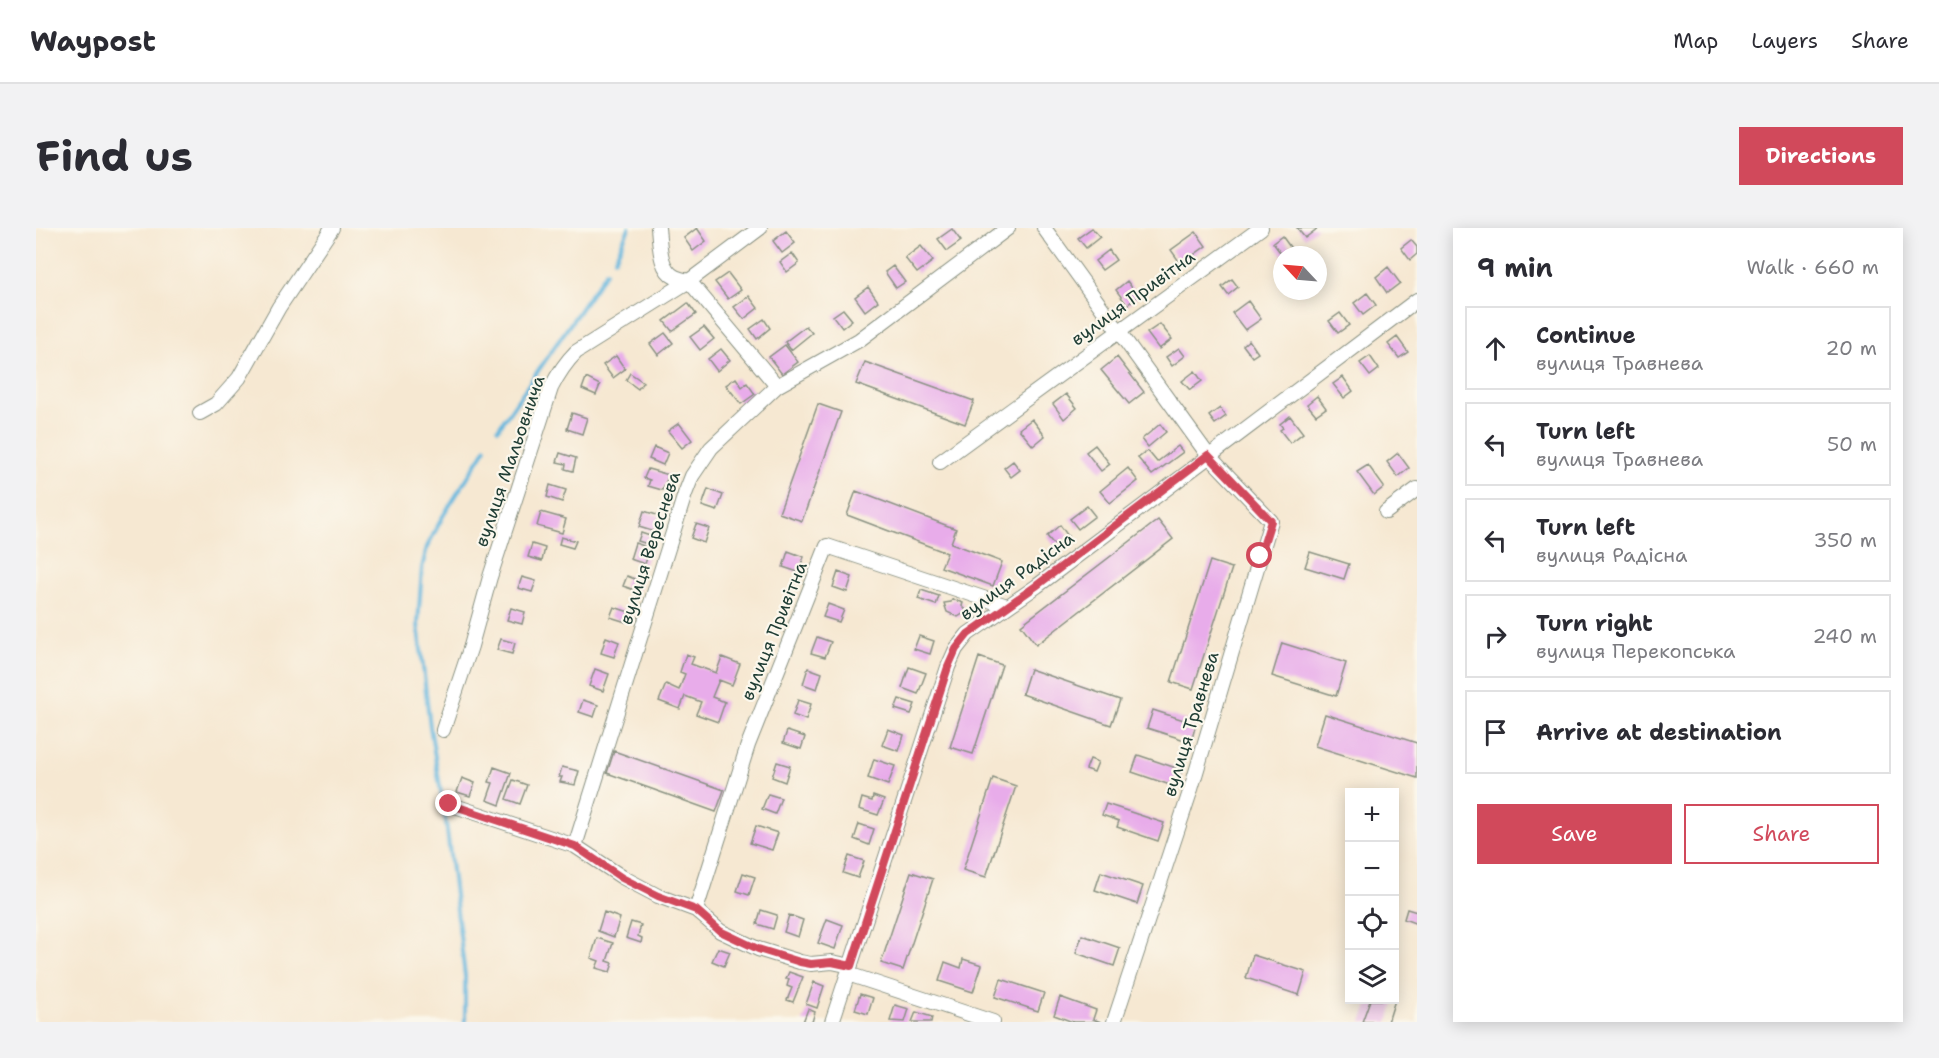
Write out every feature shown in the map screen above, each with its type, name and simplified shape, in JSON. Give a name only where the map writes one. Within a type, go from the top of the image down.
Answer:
[{"type":"street","points":[[200,413],[216,404],[239,378],[279,307],[333,228]]},
{"type":"street","points":[[658,228],[661,255],[665,267],[673,276],[689,281],[777,386]]},
{"type":"street","name":"вулиця Мальовнича","points":[[444,730],[490,577],[551,388],[558,373],[565,362],[576,352],[689,281],[760,228]]},
{"type":"street","name":"вулиця Вереснева","points":[[575,846],[692,476],[711,448],[777,386],[859,340],[1008,228]]},
{"type":"street","points":[[1044,228],[1208,455]]},
{"type":"street","name":"вулиця Привітна","points":[[940,462],[1261,228]]},
{"type":"street","name":"вулиця Радісна","points":[[832,1022],[948,667],[956,649],[968,634],[1036,586],[1417,300]]},
{"type":"street","name":"вулиця Травнева","points":[[1114,1022],[1191,789],[1271,521],[1208,455]]},
{"type":"street","points":[[1386,512],[1417,489]]},
{"type":"street","name":"вулиця Привітна","points":[[696,910],[748,745],[827,546],[1007,606]]},
{"type":"street","points":[[449,804],[575,846],[622,878],[658,896],[696,910],[720,931],[758,949],[811,964],[832,962],[988,1021]]},
{"type":"building","points":[[697,228],[706,241],[693,251],[684,238]]},
{"type":"building","points":[[1092,228],[1100,237],[1086,248],[1078,238]]},
{"type":"building","points":[[1297,228],[1318,228],[1305,238]]},
{"type":"building","points":[[952,229],[961,241],[947,251],[938,239]]},
{"type":"building","points":[[786,231],[795,243],[782,253],[773,241]]},
{"type":"building","points":[[1196,232],[1206,246],[1181,264],[1171,250]]},
{"type":"building","points":[[1282,236],[1289,246],[1275,246],[1273,243]]},
{"type":"building","points":[[1411,240],[1417,247],[1417,254],[1410,260],[1401,248]]},
{"type":"building","points":[[921,246],[933,261],[917,273],[905,258]]},
{"type":"building","points":[[1109,250],[1116,260],[1102,270],[1095,261]]},
{"type":"building","points":[[792,253],[799,263],[787,272],[780,262]]},
{"type":"building","points":[[893,266],[905,282],[896,288],[885,272]]},
{"type":"building","points":[[1388,267],[1400,283],[1387,293],[1376,277]]},
{"type":"building","points":[[728,273],[741,290],[728,299],[715,282]]},
{"type":"building","points":[[1232,279],[1238,287],[1228,295],[1222,287]]},
{"type":"building","points":[[1127,281],[1138,296],[1127,305],[1116,290]]},
{"type":"building","points":[[868,287],[878,301],[865,311],[855,297]]},
{"type":"building","points":[[1367,293],[1376,305],[1363,315],[1354,303]]},
{"type":"building","points":[[749,296],[758,308],[744,319],[734,307]]},
{"type":"building","points":[[1248,301],[1261,319],[1245,330],[1232,313]]},
{"type":"building","points":[[688,303],[696,314],[672,331],[664,321]]},
{"type":"building","points":[[843,309],[852,320],[842,328],[833,316]]},
{"type":"building","points":[[1340,313],[1349,325],[1338,333],[1329,321]]},
{"type":"building","points":[[764,319],[770,328],[757,339],[750,329]]},
{"type":"building","points":[[1160,324],[1172,339],[1159,349],[1147,333]]},
{"type":"building","points":[[806,326],[812,333],[791,350],[785,342]]},
{"type":"building","points":[[704,327],[714,339],[700,350],[690,337]]},
{"type":"building","points":[[665,333],[673,343],[658,355],[650,344]]},
{"type":"building","points":[[1397,337],[1408,352],[1399,358],[1388,344]]},
{"type":"building","points":[[1249,340],[1258,353],[1252,357],[1243,345]]},
{"type":"building","points":[[785,345],[798,362],[782,374],[769,357]]},
{"type":"building","points":[[1179,348],[1185,356],[1172,366],[1166,357]]},
{"type":"building","points":[[721,349],[730,360],[717,371],[708,359]]},
{"type":"building","points":[[616,356],[625,369],[613,378],[603,365]]},
{"type":"building","points":[[1370,356],[1379,369],[1370,376],[1360,363]]},
{"type":"building","points":[[1117,357],[1144,392],[1129,404],[1101,370]]},
{"type":"building","points":[[865,362],[974,401],[965,424],[856,384]]},
{"type":"building","points":[[1195,371],[1202,381],[1190,390],[1182,381]]},
{"type":"building","points":[[630,373],[643,382],[638,389],[626,380]]},
{"type":"building","points":[[1343,377],[1353,391],[1344,398],[1333,384]]},
{"type":"building","points":[[586,378],[600,385],[596,395],[582,389]]},
{"type":"building","points":[[736,378],[742,387],[747,383],[755,394],[741,404],[726,385]]},
{"type":"building","points":[[1066,394],[1077,408],[1064,419],[1053,404]]},
{"type":"building","points":[[1317,396],[1326,408],[1316,415],[1307,404]]},
{"type":"building","points":[[818,404],[841,412],[802,521],[779,513]]},
{"type":"building","points":[[1220,408],[1226,416],[1215,424],[1209,416]]},
{"type":"building","points":[[572,413],[587,418],[582,434],[567,429]]},
{"type":"building","points":[[1290,416],[1303,433],[1290,443],[1280,430],[1283,428],[1280,424]]},
{"type":"building","points":[[1032,419],[1045,436],[1033,446],[1019,429]]},
{"type":"building","points":[[679,423],[692,440],[682,448],[668,431]]},
{"type":"building","points":[[1160,424],[1166,432],[1148,447],[1142,439]]},
{"type":"building","points":[[1095,445],[1110,464],[1101,471],[1086,452]]},
{"type":"building","points":[[1178,446],[1183,452],[1152,475],[1138,458],[1148,451],[1157,462]]},
{"type":"building","points":[[654,447],[668,453],[663,465],[649,459]]},
{"type":"building","points":[[560,453],[576,458],[573,471],[565,469],[566,464],[557,462]]},
{"type":"building","points":[[1398,453],[1409,468],[1398,477],[1387,462]]},
{"type":"building","points":[[1013,461],[1020,470],[1011,477],[1004,468]]},
{"type":"building","points":[[1368,465],[1384,487],[1374,495],[1357,472]]},
{"type":"building","points":[[1128,468],[1138,481],[1110,503],[1100,491]]},
{"type":"building","points":[[648,469],[669,475],[662,490],[648,486],[650,480],[644,478]]},
{"type":"building","points":[[550,485],[566,490],[562,502],[547,497]]},
{"type":"building","points":[[708,489],[723,495],[717,511],[702,506]]},
{"type":"building","points":[[856,491],[956,529],[951,543],[1002,562],[993,586],[941,567],[947,553],[847,515]]},
{"type":"building","points":[[1087,506],[1095,516],[1078,529],[1070,519]]},
{"type":"building","points":[[644,511],[660,516],[655,532],[639,527]]},
{"type":"building","points":[[541,512],[566,519],[562,533],[537,526]]},
{"type":"building","points":[[1158,520],[1173,539],[1036,645],[1021,625]]},
{"type":"building","points":[[696,524],[709,528],[704,543],[691,538]]},
{"type":"building","points":[[1060,525],[1068,536],[1055,546],[1047,536]]},
{"type":"building","points":[[641,533],[653,537],[651,545],[638,541]]},
{"type":"building","points":[[561,537],[576,541],[573,548],[559,544]]},
{"type":"building","points":[[635,543],[650,548],[645,564],[630,559]]},
{"type":"building","points":[[532,544],[545,548],[542,561],[528,557]]},
{"type":"building","points":[[788,551],[804,557],[798,572],[783,567]]},
{"type":"building","points":[[1310,552],[1349,564],[1344,579],[1305,567]]},
{"type":"building","points":[[1210,561],[1232,568],[1193,689],[1171,682]]},
{"type":"building","points":[[838,572],[852,577],[847,592],[833,587]]},
{"type":"building","points":[[627,576],[640,581],[637,591],[623,586]]},
{"type":"building","points":[[522,577],[536,581],[532,592],[518,588]]},
{"type":"building","points":[[921,590],[939,596],[936,605],[918,599]]},
{"type":"building","points":[[952,599],[963,603],[962,606],[967,611],[958,617],[947,612],[944,603],[951,602]]},
{"type":"building","points":[[828,604],[844,610],[839,622],[823,617]]},
{"type":"building","points":[[614,607],[629,612],[626,622],[610,617]]},
{"type":"building","points":[[511,608],[525,612],[522,624],[507,620]]},
{"type":"building","points":[[919,636],[934,641],[930,654],[914,649]]},
{"type":"building","points":[[606,637],[619,642],[614,657],[601,653]]},
{"type":"building","points":[[817,637],[831,642],[825,657],[811,653]]},
{"type":"building","points":[[501,639],[515,643],[512,654],[497,650]]},
{"type":"building","points":[[1282,643],[1346,663],[1336,696],[1272,676]]},
{"type":"building","points":[[686,654],[694,657],[691,664],[716,673],[722,657],[740,664],[732,685],[719,680],[712,697],[725,702],[718,722],[696,714],[701,702],[685,696],[680,709],[659,701],[666,684],[679,690],[685,674],[680,672]]},
{"type":"building","points":[[979,657],[1002,665],[973,754],[950,747]]},
{"type":"building","points":[[909,667],[926,673],[918,694],[902,688]]},
{"type":"building","points":[[808,668],[822,673],[817,689],[803,684]]},
{"type":"building","points":[[595,669],[609,674],[603,691],[589,686]]},
{"type":"building","points":[[1030,669],[1120,700],[1111,725],[1022,694]]},
{"type":"building","points":[[899,699],[915,704],[911,714],[895,709]]},
{"type":"building","points":[[583,700],[598,705],[594,717],[579,712]]},
{"type":"building","points":[[798,700],[811,704],[806,720],[793,715]]},
{"type":"building","points":[[1153,710],[1196,724],[1191,742],[1147,728]]},
{"type":"building","points":[[1325,714],[1417,743],[1417,778],[1315,746]]},
{"type":"building","points":[[888,729],[904,735],[899,751],[882,745]]},
{"type":"building","points":[[787,731],[805,737],[801,749],[783,743]]},
{"type":"building","points":[[614,751],[724,790],[716,812],[607,773]]},
{"type":"building","points":[[1138,755],[1182,770],[1176,787],[1132,772]]},
{"type":"building","points":[[874,759],[895,766],[888,785],[868,778]]},
{"type":"building","points":[[1090,759],[1098,762],[1094,772],[1086,769]]},
{"type":"building","points":[[777,762],[790,766],[785,782],[772,777]]},
{"type":"building","points":[[494,767],[511,773],[500,805],[487,800],[493,783],[489,782]]},
{"type":"building","points":[[562,767],[579,771],[575,785],[560,782]]},
{"type":"building","points":[[462,778],[475,783],[470,796],[457,792]]},
{"type":"building","points":[[993,778],[1016,786],[986,877],[963,870]]},
{"type":"building","points":[[513,780],[527,785],[520,804],[506,799]]},
{"type":"building","points":[[768,794],[781,798],[775,814],[762,809]]},
{"type":"building","points":[[873,796],[884,800],[878,815],[859,809],[862,798],[872,801]]},
{"type":"building","points":[[1106,804],[1164,823],[1158,841],[1117,827],[1119,821],[1102,815]]},
{"type":"building","points":[[859,824],[874,829],[869,845],[854,839]]},
{"type":"building","points":[[756,826],[778,833],[772,850],[750,843]]},
{"type":"building","points":[[849,856],[864,861],[858,878],[843,873]]},
{"type":"building","points":[[911,872],[933,879],[903,970],[881,963]]},
{"type":"building","points":[[1101,872],[1143,886],[1137,904],[1095,890]]},
{"type":"building","points":[[743,873],[755,877],[749,895],[737,891]]},
{"type":"building","points":[[1407,909],[1417,912],[1417,924],[1404,919]]},
{"type":"building","points":[[761,910],[777,915],[773,929],[757,924]]},
{"type":"building","points":[[604,912],[620,918],[614,937],[598,931]]},
{"type":"building","points":[[789,915],[803,920],[798,937],[784,932]]},
{"type":"building","points":[[827,919],[843,925],[835,949],[818,943]]},
{"type":"building","points":[[631,922],[641,925],[638,936],[642,938],[641,943],[626,938]]},
{"type":"building","points":[[1082,935],[1120,948],[1114,966],[1076,953]]},
{"type":"building","points":[[597,938],[613,943],[607,961],[613,963],[610,972],[596,968],[599,961],[591,958]]},
{"type":"building","points":[[718,948],[730,952],[724,966],[712,961]]},
{"type":"building","points":[[1253,955],[1306,972],[1299,995],[1246,978]]},
{"type":"building","points":[[963,959],[982,965],[973,992],[939,981],[945,962],[961,968]]},
{"type":"building","points":[[789,972],[803,977],[793,1002],[787,1000],[792,988],[787,986],[789,979],[786,979]]},
{"type":"building","points":[[1001,979],[1044,993],[1038,1011],[995,997]]},
{"type":"building","points":[[814,982],[824,986],[817,1008],[806,1004]]},
{"type":"building","points":[[860,994],[873,998],[868,1014],[855,1010]]},
{"type":"building","points":[[1060,997],[1096,1010],[1093,1019],[1101,1022],[1073,1022],[1054,1015]]},
{"type":"building","points":[[1369,1004],[1394,1004],[1388,1022],[1362,1022]]},
{"type":"building","points":[[895,1005],[909,1009],[905,1022],[890,1021]]},
{"type":"building","points":[[808,1009],[815,1012],[812,1022],[803,1022]]},
{"type":"building","points":[[916,1012],[932,1017],[931,1022],[912,1022]]},
{"type":"waterway","points":[[615,259],[629,228]]},
{"type":"waterway","points":[[498,429],[606,272]]},
{"type":"waterway","points":[[465,1022],[465,976],[418,624],[422,568],[427,547],[443,516],[486,448]]},
{"type":"route","points":[[449,804],[575,846],[622,878],[658,896],[696,910],[720,931],[758,949],[800,962],[811,964],[832,962],[851,966],[948,667],[956,649],[968,634],[1036,586],[1208,455],[1271,521],[1260,556]]}]
